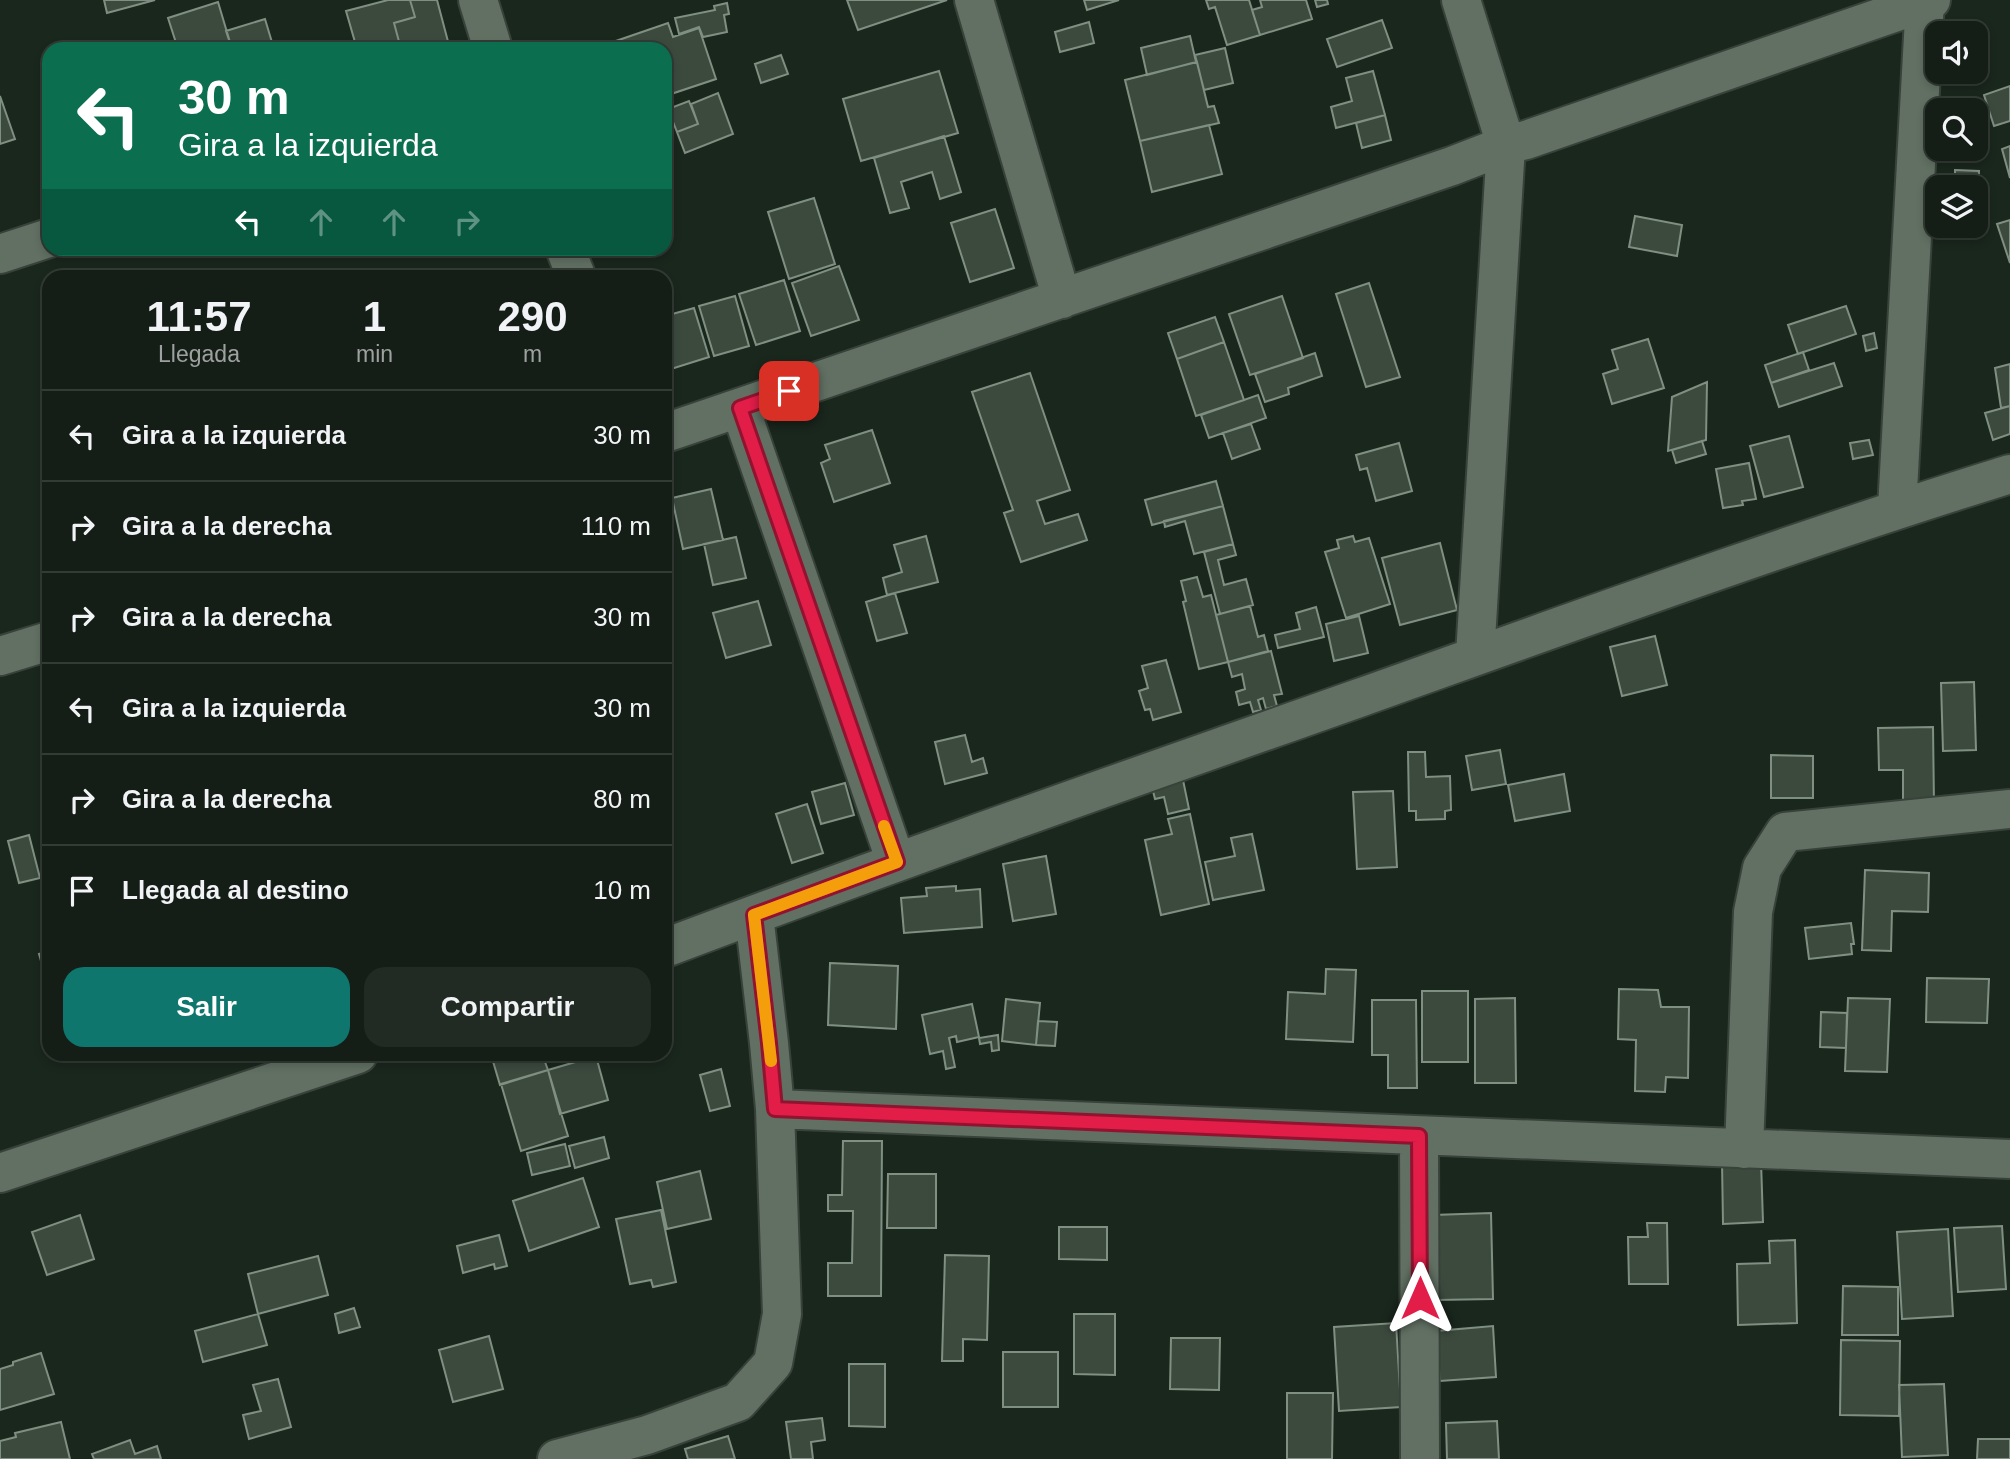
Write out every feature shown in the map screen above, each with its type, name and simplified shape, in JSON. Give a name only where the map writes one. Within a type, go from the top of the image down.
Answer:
[{"type":"street","points":[[478,0],[492,42]]},
{"type":"street","points":[[974,0],[1062,299]]},
{"type":"street","points":[[1461,0],[1506,145],[1475,656]]},
{"type":"street","points":[[672,431],[1506,145],[1526,141],[1927,1],[1897,509]]},
{"type":"street","points":[[0,254],[42,240]]},
{"type":"street","points":[[740,408],[897,862]]},
{"type":"street","points":[[672,945],[897,862],[1475,656],[1897,509],[2010,474]]},
{"type":"street","points":[[0,656],[42,643]]},
{"type":"street","points":[[1744,1149],[1753,912],[1762,868],[1785,832],[2010,809]]},
{"type":"street","points":[[557,1459],[647,1435],[738,1402],[773,1363],[782,1314],[775,1109],[754,915]]},
{"type":"street","points":[[0,1173],[338,1061]]},
{"type":"street","points":[[775,1109],[2010,1159]]},
{"type":"street","points":[[1419,1136],[1420,1459]]},
{"type":"building","points":[[104,0],[155,0],[107,13]]},
{"type":"building","points":[[388,0],[410,0],[415,17],[394,23],[399,42],[355,42],[346,11]]},
{"type":"building","points":[[410,0],[437,0],[448,42],[399,42],[394,23],[415,17]]},
{"type":"building","points":[[847,0],[947,0],[858,30]]},
{"type":"building","points":[[1084,0],[1119,0],[1087,10]]},
{"type":"building","points":[[1206,0],[1249,0],[1260,35],[1227,45],[1215,7],[1209,9]]},
{"type":"building","points":[[1260,0],[1306,0],[1312,19],[1260,35],[1252,10],[1262,7]]},
{"type":"building","points":[[1315,0],[1327,0],[1328,4],[1317,7]]},
{"type":"building","points":[[218,2],[230,42],[176,42],[168,18]]},
{"type":"building","points":[[727,3],[729,14],[724,15],[727,32],[703,37],[699,27],[679,34],[675,18],[715,10],[714,6]]},
{"type":"building","points":[[265,19],[272,42],[230,42],[226,31]]},
{"type":"building","points":[[1382,20],[1392,48],[1337,67],[1327,39]]},
{"type":"building","points":[[1089,22],[1094,43],[1060,52],[1055,32]]},
{"type":"building","points":[[668,23],[673,37],[699,28],[716,79],[672,94],[672,42],[613,42]]},
{"type":"building","points":[[1190,36],[1196,62],[1147,75],[1141,48]]},
{"type":"building","points":[[1225,48],[1233,83],[1204,90],[1195,55]]},
{"type":"building","points":[[781,55],[788,74],[761,83],[755,64]]},
{"type":"building","points":[[1197,62],[1208,107],[1214,106],[1219,123],[1140,141],[1125,80]]},
{"type":"building","points":[[939,71],[958,133],[861,161],[843,99]]},
{"type":"building","points":[[1373,71],[1385,115],[1336,128],[1331,107],[1352,101],[1346,78]]},
{"type":"building","points":[[2010,86],[2010,121],[1994,126],[1988,98],[1984,95]]},
{"type":"building","points":[[718,93],[733,134],[685,153],[677,132],[698,124],[691,104]]},
{"type":"building","points":[[0,96],[15,139],[0,144]]},
{"type":"building","points":[[689,101],[698,124],[677,132],[672,119],[672,107]]},
{"type":"building","points":[[1385,115],[1391,140],[1362,148],[1356,123]]},
{"type":"building","points":[[1209,125],[1222,174],[1152,192],[1140,141]]},
{"type":"building","points":[[944,136],[961,192],[940,199],[932,172],[901,182],[909,208],[890,213],[874,158]]},
{"type":"building","points":[[2010,146],[2010,178],[2002,149]]},
{"type":"building","points":[[1955,170],[1979,171],[1979,175],[1955,175]]},
{"type":"building","points":[[814,198],[835,264],[789,279],[768,212]]},
{"type":"building","points":[[995,209],[1014,268],[970,282],[951,223]]},
{"type":"building","points":[[1635,216],[1682,225],[1677,256],[1629,247]]},
{"type":"building","points":[[2010,220],[2010,263],[1997,224]]},
{"type":"building","points":[[839,266],[859,320],[811,336],[792,283]]},
{"type":"building","points":[[784,280],[800,331],[756,345],[739,294]]},
{"type":"building","points":[[1369,283],[1400,377],[1366,387],[1336,294]]},
{"type":"building","points":[[735,296],[749,346],[714,356],[699,306]]},
{"type":"building","points":[[1282,296],[1303,358],[1250,375],[1229,314]]},
{"type":"building","points":[[1846,306],[1856,334],[1798,354],[1788,325]]},
{"type":"building","points":[[694,308],[709,357],[672,369],[672,314]]},
{"type":"building","points":[[1215,317],[1224,342],[1177,359],[1168,333]]},
{"type":"building","points":[[1874,333],[1877,348],[1866,351],[1863,336]]},
{"type":"building","points":[[1648,339],[1664,388],[1612,404],[1603,374],[1618,369],[1612,350]]},
{"type":"building","points":[[1224,342],[1244,400],[1196,416],[1177,359]]},
{"type":"building","points":[[1803,352],[1809,370],[1771,383],[1765,365]]},
{"type":"building","points":[[1315,353],[1322,376],[1288,388],[1289,394],[1265,402],[1255,374]]},
{"type":"building","points":[[1834,363],[1842,386],[1779,407],[1771,383]]},
{"type":"building","points":[[2010,364],[2010,406],[2001,408],[1995,368]]},
{"type":"building","points":[[1030,373],[1070,490],[1037,501],[1045,524],[1078,514],[1087,540],[1021,562],[1004,513],[1013,510],[972,392]]},
{"type":"building","points":[[1707,382],[1706,440],[1668,451],[1672,397]]},
{"type":"building","points":[[1258,395],[1266,418],[1209,438],[1201,415]]},
{"type":"building","points":[[2010,406],[2010,434],[1993,440],[1985,413]]},
{"type":"building","points":[[1251,424],[1260,449],[1232,459],[1223,433]]},
{"type":"building","points":[[872,430],[890,483],[834,502],[821,463],[830,459],[825,445]]},
{"type":"building","points":[[1789,436],[1803,487],[1764,497],[1750,446]]},
{"type":"building","points":[[1869,440],[1873,455],[1853,459],[1850,443]]},
{"type":"building","points":[[1702,441],[1706,454],[1676,463],[1672,450]]},
{"type":"building","points":[[1399,443],[1412,491],[1376,501],[1367,468],[1360,470],[1356,455]]},
{"type":"building","points":[[1749,463],[1756,499],[1742,501],[1743,505],[1723,508],[1716,469]]},
{"type":"building","points":[[1216,481],[1223,506],[1152,525],[1145,500]]},
{"type":"building","points":[[711,489],[723,540],[683,549],[672,498]]},
{"type":"building","points":[[1223,506],[1233,544],[1194,554],[1185,521],[1165,527],[1164,521]]},
{"type":"building","points":[[926,536],[938,582],[887,595],[883,578],[902,572],[894,545]]},
{"type":"building","points":[[1353,536],[1355,542],[1369,538],[1390,604],[1346,618],[1325,552],[1339,548],[1337,540]]},
{"type":"building","points":[[736,537],[746,578],[713,585],[704,544]]},
{"type":"building","points":[[1440,543],[1457,610],[1400,625],[1382,558]]},
{"type":"building","points":[[1233,544],[1236,555],[1218,560],[1224,585],[1246,579],[1253,605],[1220,614],[1204,552]]},
{"type":"building","points":[[1197,577],[1203,597],[1211,595],[1228,662],[1199,669],[1183,602],[1186,601],[1181,581]]},
{"type":"building","points":[[895,593],[907,633],[877,641],[866,602]]},
{"type":"building","points":[[758,601],[771,645],[726,658],[713,613]]},
{"type":"building","points":[[1250,606],[1258,637],[1264,635],[1268,651],[1228,662],[1216,615]]},
{"type":"building","points":[[1316,607],[1324,637],[1278,648],[1275,635],[1300,629],[1296,613]]},
{"type":"building","points":[[1359,616],[1368,653],[1334,661],[1326,624]]},
{"type":"building","points":[[1655,636],[1667,685],[1622,696],[1610,647]]},
{"type":"building","points":[[1271,651],[1282,694],[1274,695],[1277,706],[1266,709],[1263,698],[1258,700],[1261,710],[1253,712],[1250,702],[1239,705],[1236,692],[1245,689],[1242,674],[1232,677],[1228,662]]},
{"type":"building","points":[[1166,660],[1181,712],[1153,720],[1150,709],[1145,710],[1139,691],[1148,688],[1142,666]]},
{"type":"building","points":[[1974,682],[1976,750],[1943,751],[1941,683]]},
{"type":"building","points":[[1933,727],[1934,804],[1903,805],[1903,770],[1879,770],[1878,728]]},
{"type":"building","points":[[965,735],[972,762],[983,758],[987,773],[945,784],[935,742]]},
{"type":"building","points":[[1500,750],[1506,784],[1472,790],[1466,756]]},
{"type":"building","points":[[1408,752],[1425,752],[1426,777],[1450,776],[1451,810],[1445,811],[1445,819],[1416,820],[1416,811],[1409,811]]},
{"type":"building","points":[[1771,755],[1813,756],[1813,798],[1771,798]]},
{"type":"building","points":[[1564,774],[1570,811],[1515,821],[1508,785]]},
{"type":"building","points":[[1183,780],[1189,809],[1168,814],[1164,797],[1155,799],[1152,787]]},
{"type":"building","points":[[845,783],[854,815],[821,824],[812,792]]},
{"type":"building","points":[[1393,791],[1397,867],[1357,869],[1353,792]]},
{"type":"building","points":[[807,804],[823,853],[792,863],[776,814]]},
{"type":"building","points":[[1190,814],[1209,904],[1161,915],[1145,840],[1172,834],[1168,819]]},
{"type":"building","points":[[1252,834],[1264,890],[1213,900],[1205,862],[1235,856],[1231,838]]},
{"type":"building","points":[[29,835],[40,878],[19,883],[8,841]]},
{"type":"building","points":[[1046,856],[1056,914],[1013,921],[1003,864]]},
{"type":"building","points":[[1865,870],[1929,873],[1928,912],[1892,911],[1891,951],[1862,950]]},
{"type":"building","points":[[956,886],[956,891],[980,889],[982,927],[904,933],[901,898],[927,896],[926,888]]},
{"type":"building","points":[[1851,923],[1854,944],[1851,944],[1852,954],[1809,959],[1805,928]]},
{"type":"building","points":[[830,963],[898,966],[896,1029],[828,1025]]},
{"type":"building","points":[[1326,969],[1356,970],[1353,1042],[1286,1039],[1288,992],[1325,994]]},
{"type":"building","points":[[1927,978],[1989,979],[1987,1023],[1926,1022]]},
{"type":"building","points":[[1619,989],[1658,990],[1661,1007],[1689,1007],[1688,1078],[1666,1077],[1665,1092],[1635,1091],[1636,1040],[1618,1039]]},
{"type":"building","points":[[1422,991],[1468,991],[1468,1062],[1422,1062]]},
{"type":"building","points":[[1515,998],[1516,1083],[1475,1083],[1475,999]]},
{"type":"building","points":[[1848,998],[1890,999],[1887,1072],[1845,1071]]},
{"type":"building","points":[[1006,999],[1040,1003],[1036,1045],[1002,1041]]},
{"type":"building","points":[[1372,1000],[1416,1000],[1417,1088],[1388,1088],[1388,1055],[1372,1055]]},
{"type":"building","points":[[972,1004],[979,1037],[957,1042],[956,1036],[949,1038],[955,1067],[946,1069],[943,1051],[930,1054],[922,1015]]},
{"type":"building","points":[[1821,1012],[1847,1013],[1846,1048],[1820,1047]]},
{"type":"building","points":[[1038,1021],[1057,1022],[1055,1046],[1036,1045]]},
{"type":"building","points":[[998,1035],[999,1050],[992,1051],[991,1042],[980,1044],[979,1038]]},
{"type":"building","points":[[493,1061],[545,1061],[548,1070],[500,1085]]},
{"type":"building","points":[[579,1061],[597,1061],[608,1100],[560,1114],[548,1070]]},
{"type":"building","points":[[721,1069],[730,1106],[710,1111],[700,1075]]},
{"type":"building","points":[[548,1070],[568,1136],[521,1151],[501,1084]]},
{"type":"building","points":[[604,1137],[609,1158],[575,1168],[569,1146]]},
{"type":"building","points":[[843,1141],[882,1141],[881,1296],[828,1296],[828,1263],[852,1263],[853,1211],[828,1211],[828,1195],[842,1195]]},
{"type":"building","points":[[565,1144],[570,1166],[532,1175],[527,1153]]},
{"type":"building","points":[[1761,1161],[1763,1222],[1723,1224],[1722,1162]]},
{"type":"building","points":[[700,1171],[711,1219],[667,1229],[657,1182]]},
{"type":"building","points":[[888,1174],[936,1174],[936,1228],[887,1228]]},
{"type":"building","points":[[583,1178],[599,1227],[529,1251],[513,1201]]},
{"type":"building","points":[[661,1210],[676,1282],[653,1287],[651,1280],[630,1284],[616,1219]]},
{"type":"building","points":[[1491,1213],[1493,1299],[1436,1300],[1433,1215]]},
{"type":"building","points":[[80,1215],[94,1259],[47,1275],[32,1232]]},
{"type":"building","points":[[1647,1223],[1667,1223],[1668,1284],[1629,1284],[1628,1237],[1648,1237]]},
{"type":"building","points":[[2002,1226],[2006,1289],[1958,1292],[1954,1228]]},
{"type":"building","points":[[1059,1227],[1107,1227],[1107,1260],[1059,1259]]},
{"type":"building","points":[[1948,1229],[1953,1316],[1902,1319],[1897,1232]]},
{"type":"building","points":[[499,1235],[507,1266],[495,1269],[494,1264],[463,1273],[457,1246]]},
{"type":"building","points":[[1795,1240],[1797,1323],[1738,1325],[1737,1264],[1770,1263],[1769,1241]]},
{"type":"building","points":[[945,1255],[989,1256],[987,1340],[963,1339],[963,1361],[942,1361]]},
{"type":"building","points":[[318,1256],[328,1295],[258,1314],[248,1274]]},
{"type":"building","points":[[1843,1286],[1898,1287],[1898,1335],[1842,1335]]},
{"type":"building","points":[[354,1308],[360,1327],[339,1333],[335,1314]]},
{"type":"building","points":[[258,1314],[267,1345],[203,1362],[195,1331]]},
{"type":"building","points":[[1074,1314],[1115,1314],[1115,1375],[1074,1374]]},
{"type":"building","points":[[1396,1323],[1401,1407],[1339,1411],[1334,1327]]},
{"type":"building","points":[[1493,1326],[1496,1377],[1440,1381],[1436,1331]]},
{"type":"building","points":[[489,1336],[503,1389],[453,1402],[439,1350]]},
{"type":"building","points":[[1171,1338],[1220,1338],[1219,1390],[1170,1389]]},
{"type":"building","points":[[1841,1340],[1900,1341],[1899,1416],[1840,1415]]},
{"type":"building","points":[[1003,1352],[1058,1352],[1058,1407],[1003,1407]]},
{"type":"building","points":[[41,1353],[54,1394],[0,1410],[0,1369]]},
{"type":"building","points":[[849,1364],[885,1364],[885,1427],[849,1426]]},
{"type":"building","points":[[278,1379],[291,1427],[249,1439],[243,1415],[261,1411],[253,1385]]},
{"type":"building","points":[[1944,1384],[1948,1455],[1902,1457],[1899,1385]]},
{"type":"building","points":[[1287,1393],[1333,1393],[1332,1459],[1287,1459]]},
{"type":"building","points":[[822,1418],[825,1440],[811,1442],[813,1459],[791,1459],[786,1422]]},
{"type":"building","points":[[1497,1421],[1499,1459],[1447,1459],[1446,1423]]},
{"type":"building","points":[[61,1422],[70,1459],[0,1459],[0,1441],[16,1437],[15,1433]]},
{"type":"building","points":[[728,1436],[735,1459],[688,1459],[685,1449]]},
{"type":"building","points":[[1978,1439],[2010,1439],[2010,1459],[1977,1459]]},
{"type":"building","points":[[130,1440],[135,1454],[157,1446],[161,1459],[94,1459],[92,1454]]},
{"type":"slow traffic","points":[[771,1061],[754,915],[897,862],[884,826]]},
{"type":"route","points":[[789,391],[740,408],[897,862],[754,915],[775,1109],[1419,1136],[1420,1298]]}]
